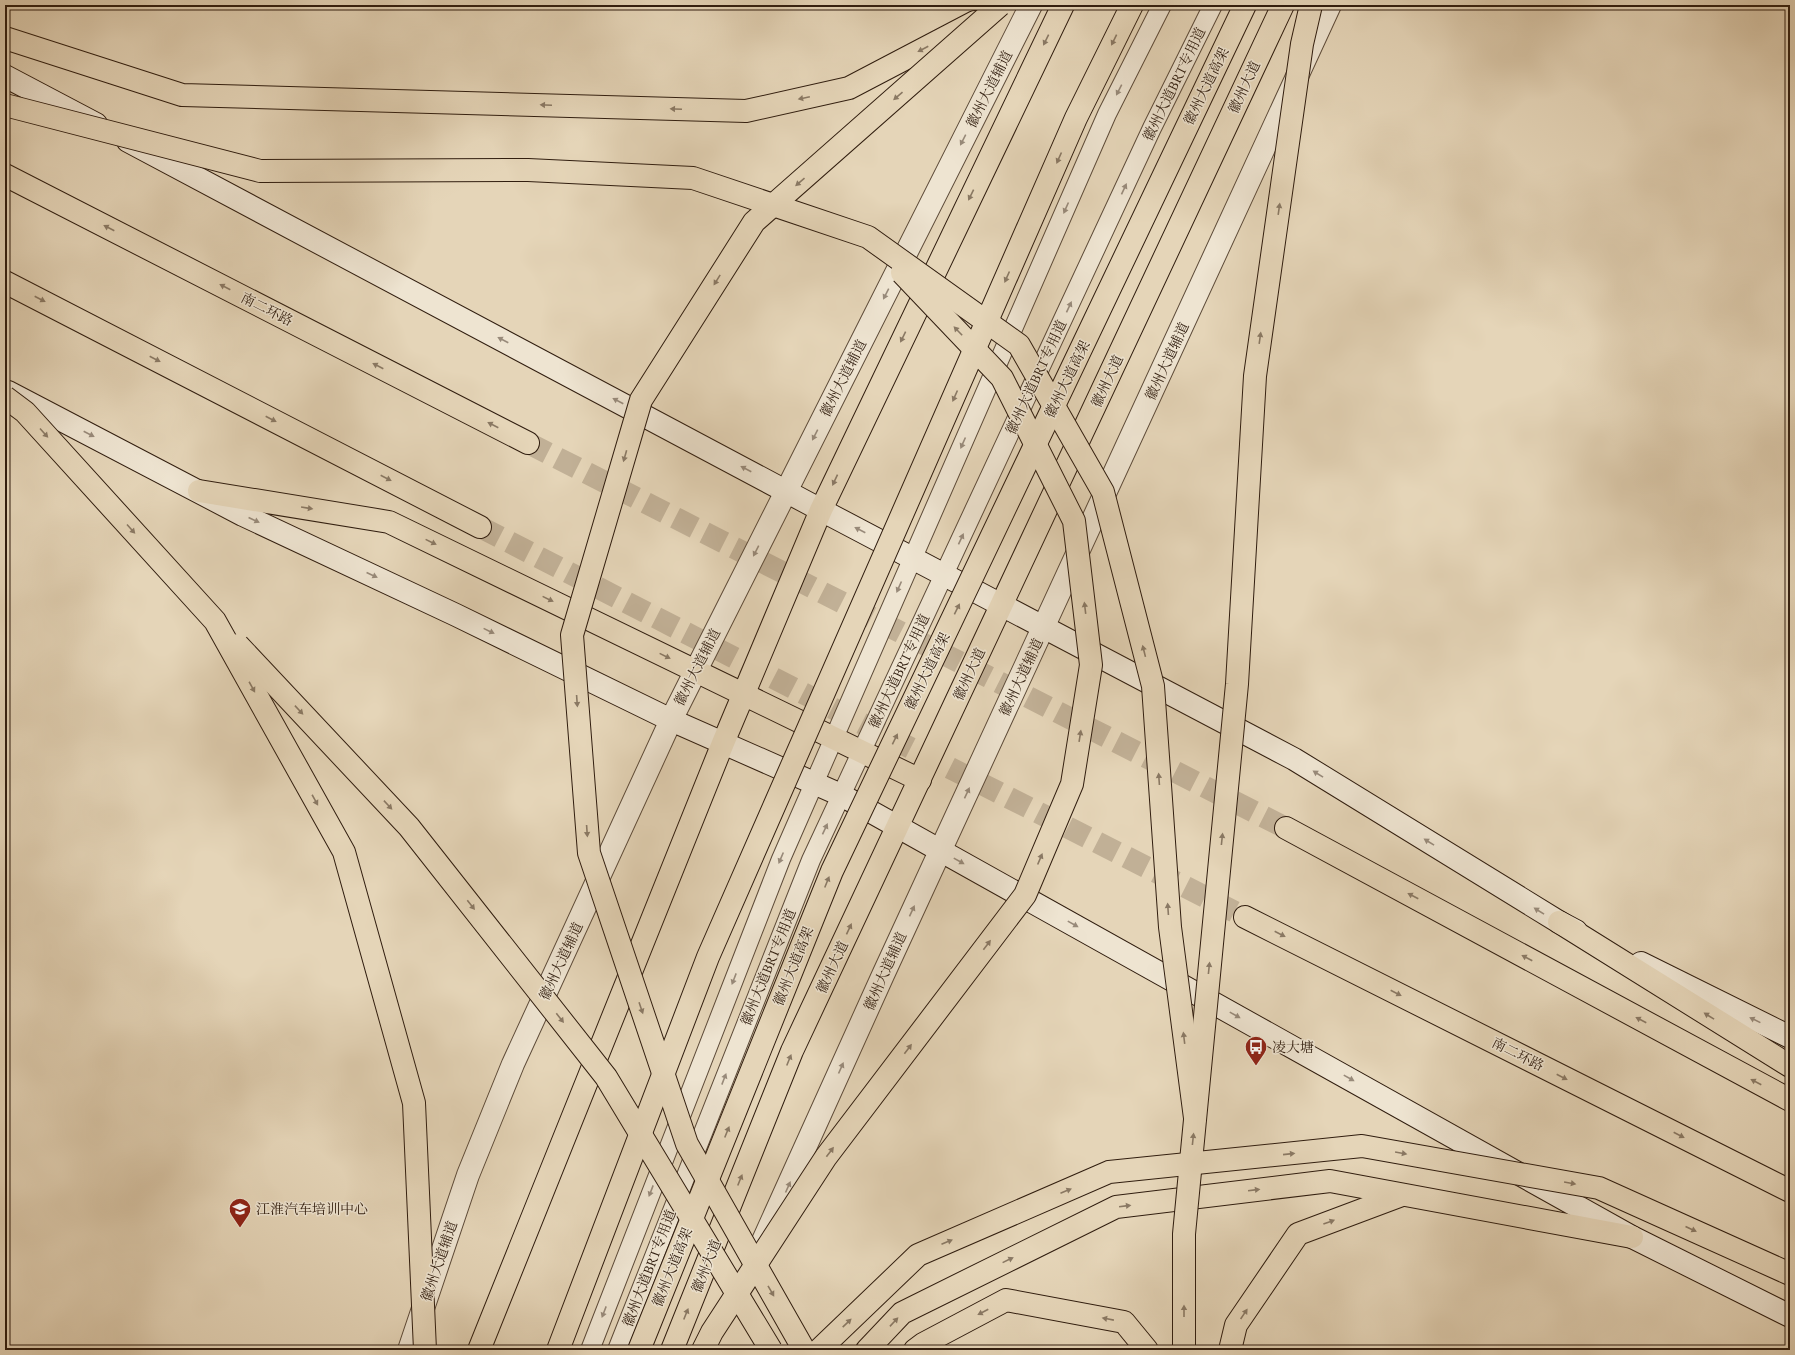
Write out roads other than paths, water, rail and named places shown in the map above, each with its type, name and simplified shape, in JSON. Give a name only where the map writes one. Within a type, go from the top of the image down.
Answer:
[{"type":"main road","points":[[804,1350],[688,1144],[589,853],[572,635],[641,400],[754,222],[1000,5]]},
{"type":"main road","points":[[5,38],[182,94],[746,111],[849,88],[1008,5]]},
{"type":"main road","name":"徽州大道辅道","points":[[408,1350],[468,1175],[513,1064],[670,720],[1031,5]]},
{"type":"main road","points":[[479,1350],[722,743],[822,510],[1063,5]]},
{"type":"main road","points":[[558,1350],[708,957],[1076,118],[1132,5]]},
{"type":"main road","name":"徽州大道高架","points":[[639,1350],[832,871],[1245,5]]},
{"type":"main road","name":"徽州大道","points":[[672,1350],[792,1051],[1283,5]]},
{"type":"main road","points":[[1184,1350],[1184,1234],[1237,684],[1255,376],[1302,44],[1311,5]]},
{"type":"main road","name":"徽州大道辅道","points":[[714,1350],[940,851],[1330,5]]},
{"type":"main road","points":[[5,76],[1294,759],[1790,1066]]},
{"type":"main road","points":[[5,105],[260,171],[528,170],[693,178],[868,237],[1019,345],[1103,492],[1153,686],[1170,927],[1195,1118]]},
{"type":"main road","name":"南二环路","points":[[5,175],[528,443]]},
{"type":"main road","points":[[703,1350],[712,1332],[826,1157],[1025,895],[1072,784],[1091,665],[1074,521],[1002,378],[868,237]]},
{"type":"main road","points":[[5,282],[480,527]]},
{"type":"main road","points":[[5,390],[199,490],[243,515],[456,615],[670,720],[841,796],[1632,1237],[1790,1316]]},
{"type":"main road","points":[[5,397],[25,412],[215,621],[409,827],[606,1077],[771,1350]]},
{"type":"main road","points":[[199,490],[389,522],[920,780]]},
{"type":"main road","points":[[215,621],[344,852],[414,1103],[425,1350]]},
{"type":"main road","points":[[1286,828],[1790,1100]]},
{"type":"main road","name":"南二环路","points":[[1245,917],[1790,1191]]},
{"type":"main road","points":[[1559,922],[1790,1037]]},
{"type":"main road","points":[[819,1350],[918,1255],[1109,1172],[1362,1146],[1599,1188],[1790,1274]]},
{"type":"main road","points":[[867,1350],[902,1313],[1116,1207],[1330,1181],[1632,1237]]},
{"type":"main road","points":[[1230,1350],[1236,1325],[1298,1234],[1403,1195]]},
{"type":"main road","points":[[916,1350],[923,1344],[1006,1300],[1124,1322],[1147,1350]]},
{"type":"lane","name":"徽州大道BRT专用道","points":[[590,1350],[781,858],[1107,114],[1162,5]]},
{"type":"lane","name":"徽州大道BRT专用道","points":[[617,1350],[808,867],[1152,128],[1213,5]]},
{"type":"tunnel","points":[[528,443],[1286,828]]},
{"type":"tunnel","points":[[480,527],[867,726],[1245,917]]},
{"type":"place","name":"凌大塘","points":[[1256,1066]]},
{"type":"place","name":"江淮汽车培训中心","points":[[240,1228]]}]
